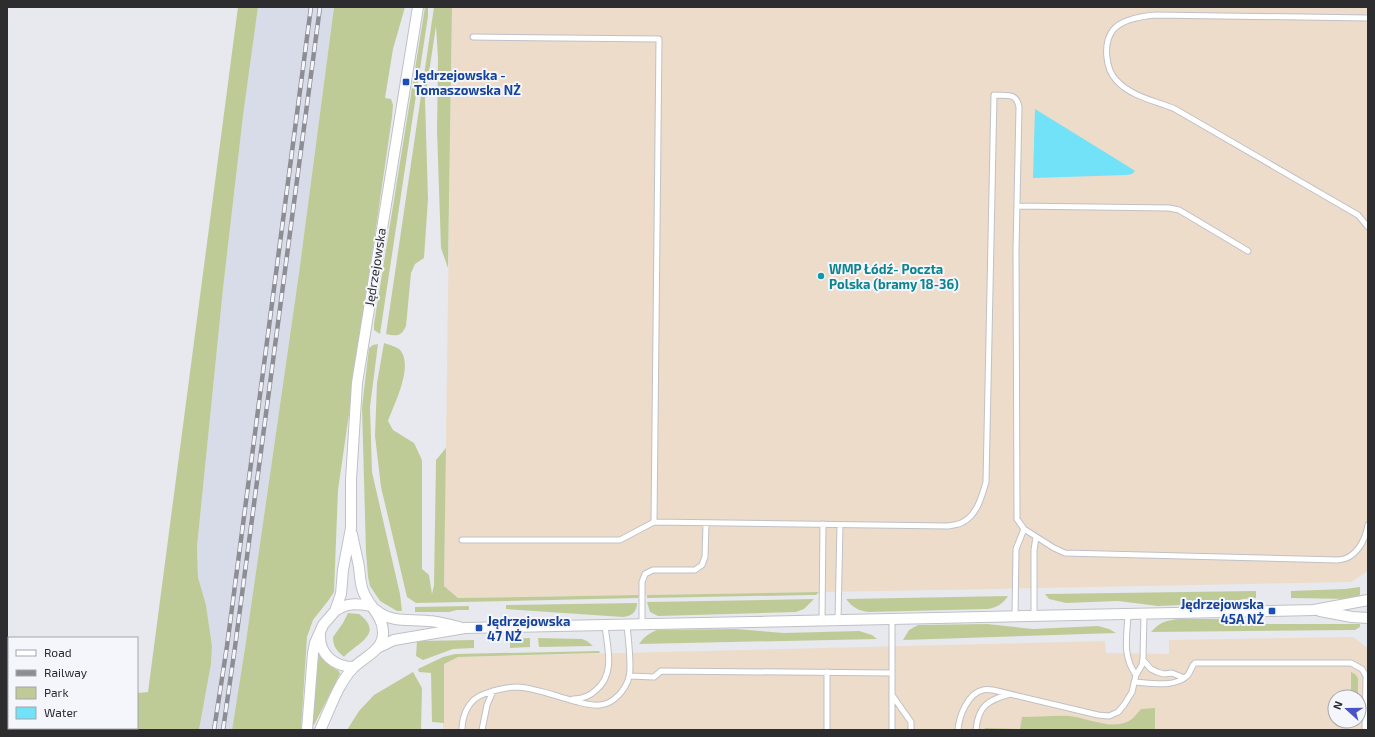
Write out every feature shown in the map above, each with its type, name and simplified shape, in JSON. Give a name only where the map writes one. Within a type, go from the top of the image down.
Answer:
[{"type":"street","name":"Jędrzejowska","points":[[307,730],[315,643],[324,625],[335,610],[341,594],[343,570],[351,528],[352,464],[357,383],[418,7]]},
{"type":"street","name":"Jędrzejowska","points":[[351,528],[361,585],[364,594],[382,626],[382,640],[377,648]]},
{"type":"street","points":[[320,730],[345,679],[354,667],[367,658],[377,648],[394,640],[465,628],[1314,610],[1368,600]]},
{"type":"street","points":[[335,610],[341,606],[352,604],[372,606],[387,617],[429,621],[465,628]]},
{"type":"street","points":[[1314,610],[1352,618],[1368,618]]},
{"type":"street","points":[[320,633],[320,644],[330,659],[341,665],[354,667]]},
{"type":"lane","points":[[1367,223],[1358,215],[1175,109],[1151,101],[1127,89],[1117,81],[1111,73],[1106,56],[1108,43],[1114,29],[1138,16],[1368,18]]},
{"type":"lane","points":[[474,37],[659,39],[654,522]]},
{"type":"lane","points":[[462,540],[620,540],[654,522],[948,526],[963,522],[973,513],[982,498],[986,482],[994,95],[1012,95],[1018,100],[1019,107],[1017,206],[1017,519],[1024,529],[1054,548],[1065,553],[1346,560],[1353,555],[1365,537],[1368,525]]},
{"type":"lane","points":[[1017,206],[1169,208],[1180,210],[1248,251]]},
{"type":"lane","points":[[642,624],[642,582],[645,574],[653,570],[695,570],[702,565],[705,557],[706,523]]},
{"type":"lane","points":[[822,620],[823,524]]},
{"type":"lane","points":[[838,620],[840,525]]},
{"type":"lane","points":[[1015,617],[1016,549],[1024,529]]},
{"type":"lane","points":[[1034,616],[1034,550],[1036,537]]},
{"type":"lane","points":[[1128,614],[1127,654],[1130,666],[1136,675]]},
{"type":"lane","points":[[958,730],[960,717],[965,706],[972,697],[982,690],[993,690],[1098,715],[1109,716],[1118,712],[1132,692],[1136,675],[1142,666],[1144,614]]},
{"type":"lane","points":[[892,619],[892,730]]},
{"type":"lane","points":[[566,699],[578,699],[590,695],[600,687],[607,677],[609,665],[605,625]]},
{"type":"lane","points":[[462,730],[462,724],[468,706],[479,695],[504,688],[517,687],[532,690],[590,706],[602,705],[613,701],[623,690],[629,676],[627,625]]},
{"type":"lane","points":[[1143,660],[1151,669],[1157,672],[1172,674],[1184,678]]},
{"type":"lane","points":[[1134,682],[1175,683],[1188,676],[1192,666],[1195,663],[1351,663],[1362,669],[1366,676],[1365,730]]},
{"type":"lane","points":[[629,676],[654,677],[661,671],[892,673]]},
{"type":"lane","points":[[827,672],[827,730]]},
{"type":"lane","points":[[482,730],[487,705],[493,691]]},
{"type":"lane","points":[[892,694],[911,722],[911,730]]},
{"type":"lane","points":[[976,730],[979,714],[985,705],[992,700],[1011,694]]},
{"type":"shaded area","points":[[258,7],[334,7],[299,273],[232,730],[199,730],[211,664],[212,646],[206,605],[198,577],[197,547],[223,289],[243,116]]},
{"type":"shaded area","points":[[452,7],[1368,7],[1368,571],[1351,582],[458,598],[444,586]]},
{"type":"shaded area","points":[[1353,637],[1368,648],[1368,730],[443,730],[444,664],[458,657],[1105,641],[1106,653],[1169,654],[1169,640]]},
{"type":"green space","points":[[238,7],[258,7],[243,116],[223,289],[197,547],[198,577],[206,605],[212,646],[211,664],[199,730],[7,730],[7,699],[8,729],[138,729],[138,693],[148,692]]},
{"type":"green space","points":[[334,7],[405,7],[393,49],[385,98],[391,99],[393,105],[392,117],[338,490],[334,592],[313,620],[307,637],[301,730],[232,730],[299,273]]},
{"type":"green space","points":[[425,7],[428,7],[428,16],[380,334],[374,330],[374,324]]},
{"type":"green space","points":[[434,7],[452,7],[448,268],[441,248],[437,131],[438,58],[436,26],[425,99],[428,199],[424,258],[415,264],[411,273],[406,326],[400,334],[393,335],[386,334]]},
{"type":"green space","points":[[384,343],[400,350],[404,358],[404,376],[388,421],[393,430],[414,443],[422,460],[422,569],[429,575],[432,594],[434,585],[436,460],[446,448],[444,586],[458,598],[639,595],[638,598],[416,603],[407,597],[381,487],[375,436],[377,383]]},
{"type":"green space","points":[[378,344],[370,407],[372,472],[400,594],[402,611],[397,611],[380,601],[370,586],[368,577],[362,407],[369,348]]},
{"type":"green space","points":[[1360,587],[1360,596],[1350,599],[1291,598],[1291,591]]},
{"type":"green space","points":[[1256,591],[1256,598],[1243,599],[1229,603],[1158,606],[1118,601],[1066,603],[1049,599],[1045,594]]},
{"type":"green space","points":[[819,592],[816,595],[647,598],[647,595]]},
{"type":"green space","points":[[1008,596],[999,605],[987,609],[870,612],[856,608],[846,599]]},
{"type":"green space","points":[[814,599],[804,609],[796,612],[658,616],[650,612],[647,602]]},
{"type":"green space","points":[[637,603],[636,609],[633,613],[629,616],[623,617],[506,609],[506,605]]},
{"type":"green space","points":[[469,606],[469,610],[449,612],[415,612],[415,607]]},
{"type":"green space","points":[[348,613],[359,614],[366,621],[369,627],[369,633],[361,643],[344,657],[336,648],[333,637]]},
{"type":"green space","points":[[1178,619],[1220,619],[1259,624],[1360,624],[1360,627],[1355,630],[1151,632],[1163,622]]},
{"type":"green space","points":[[987,624],[1033,629],[1098,626],[1116,633],[903,640],[909,630],[918,625]]},
{"type":"green space","points":[[735,629],[784,633],[859,631],[872,635],[877,639],[639,644],[652,632],[657,630]]},
{"type":"green space","points":[[530,638],[530,647],[510,648],[510,639]]},
{"type":"green space","points":[[538,638],[582,639],[593,646],[539,647]]},
{"type":"green space","points":[[474,640],[474,648],[453,649],[423,660],[416,656],[417,641]]},
{"type":"green space","points":[[599,651],[600,653],[458,657],[444,664],[444,723],[432,722],[431,673],[419,672],[418,669],[443,657],[455,654]]},
{"type":"green space","points":[[319,652],[325,661],[339,671],[340,674],[314,725],[312,723]]},
{"type":"green space","points":[[413,672],[422,688],[421,730],[347,730],[359,711],[374,695]]},
{"type":"green space","points":[[1351,672],[1358,678],[1358,689],[1351,689]]},
{"type":"green space","points":[[1155,708],[1155,730],[984,730],[985,728],[1020,729],[1022,717],[1069,716],[1104,724],[1121,724],[1135,716],[1141,709]]},
{"type":"water","points":[[1035,109],[1135,171],[1132,174],[1127,175],[1033,178]]},
{"type":"railway","points":[[214,730],[227,646],[311,7]]},
{"type":"railway","points":[[223,730],[320,7]]},
{"type":"place","name":"Jędrzejowska - Tomaszowska NŻ","points":[[406,82]]},
{"type":"place","name":"WMP Łódź- Poczta Polska (bramy 18-36)","points":[[821,276]]},
{"type":"place","name":"Jędrzejowska 45A NŻ","points":[[1272,611]]},
{"type":"place","name":"Jędrzejowska 47 NŻ","points":[[479,628]]}]
